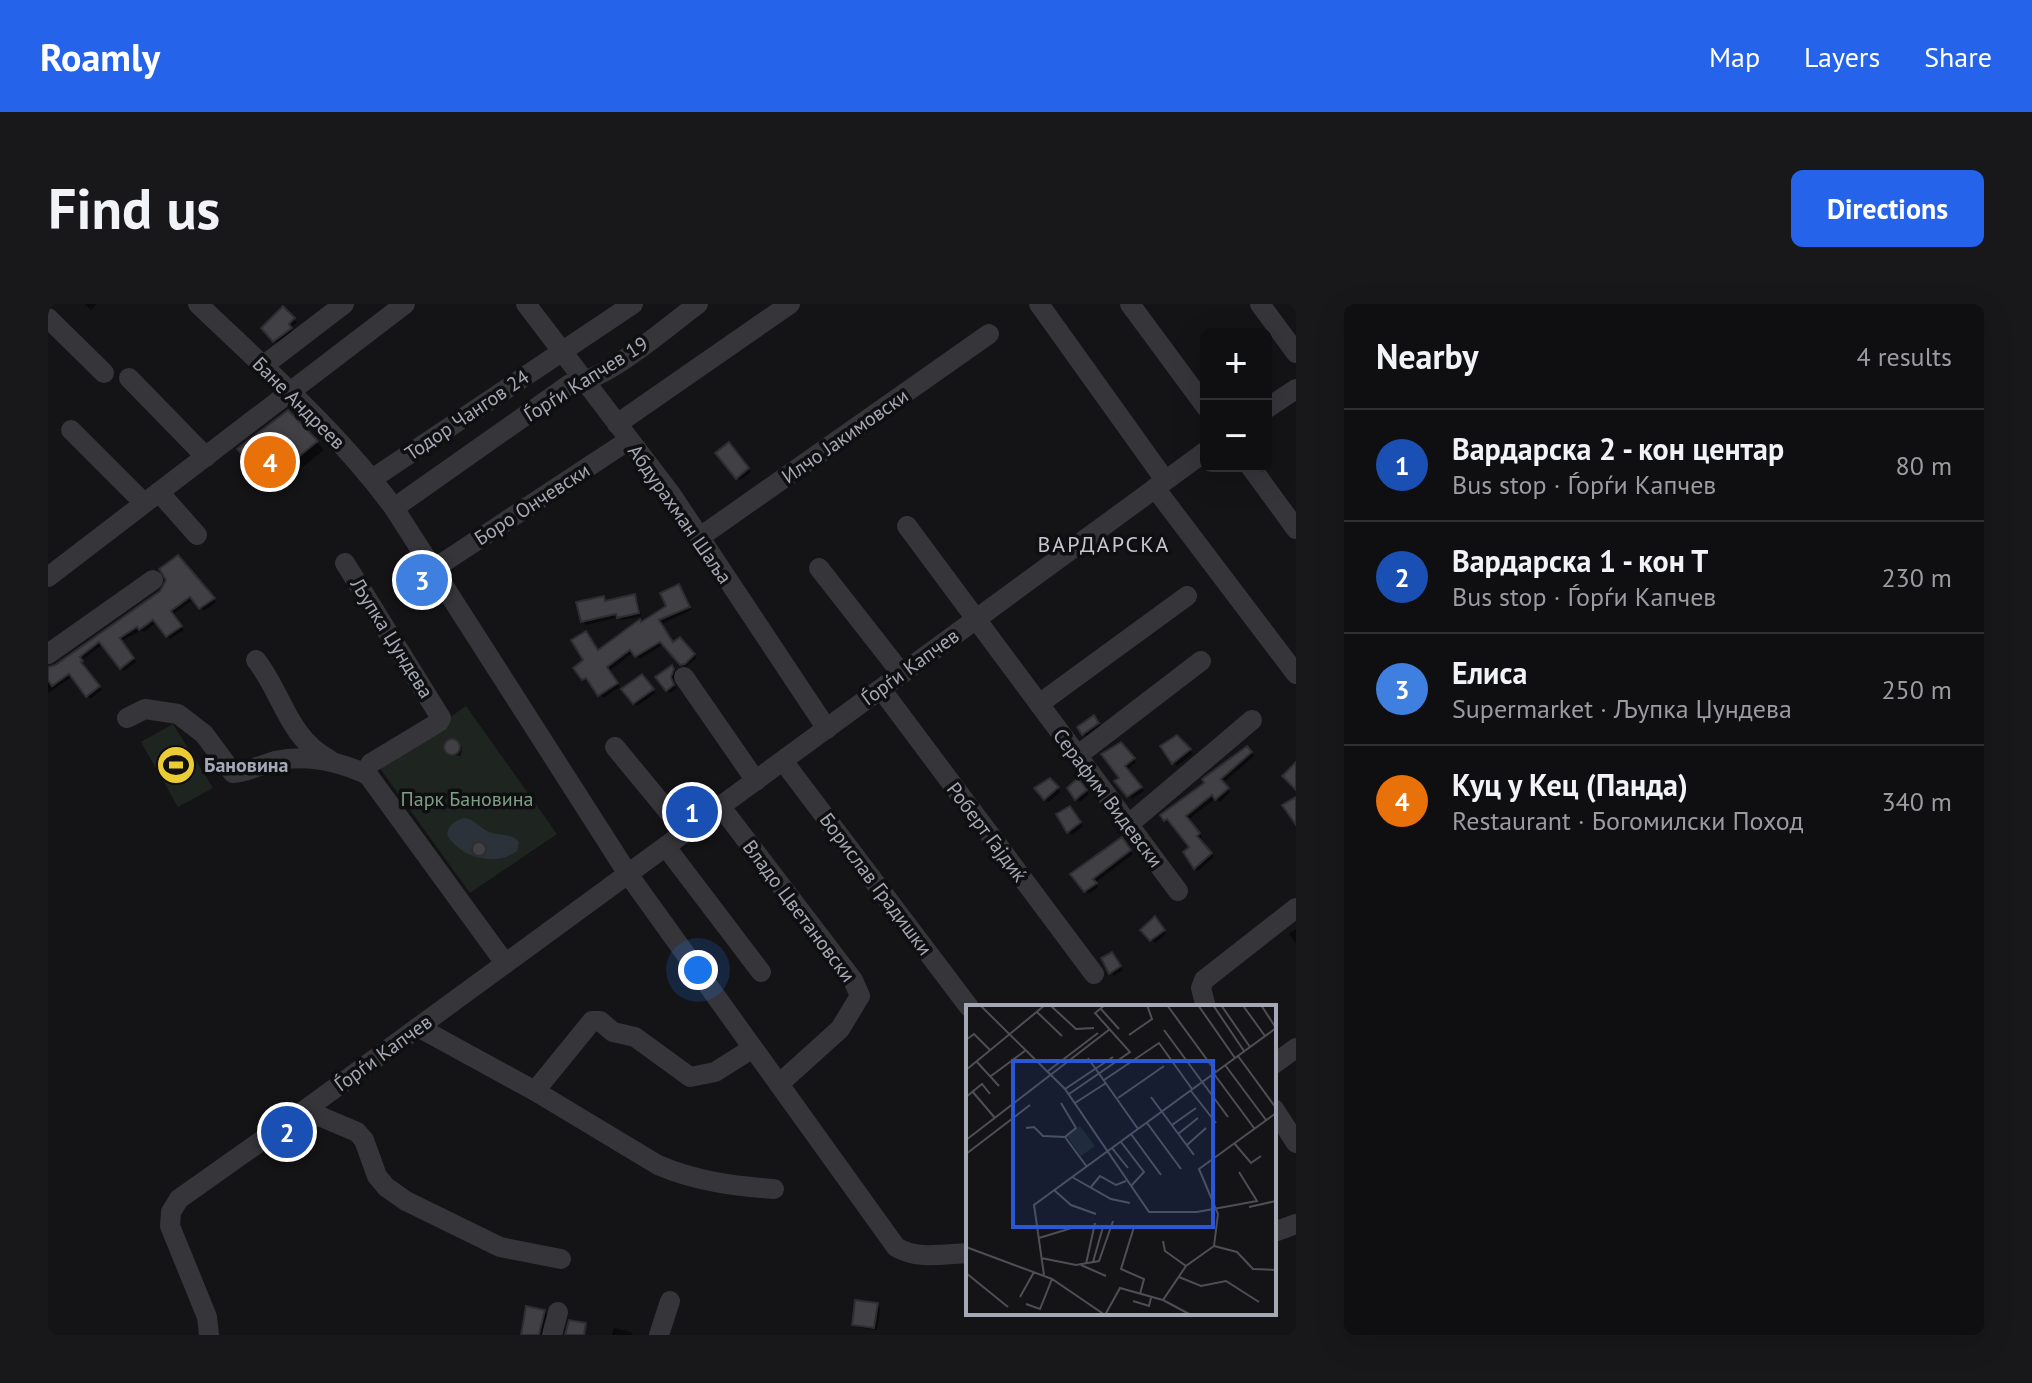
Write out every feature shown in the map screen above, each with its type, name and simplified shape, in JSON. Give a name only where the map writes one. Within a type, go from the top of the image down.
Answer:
[{"type":"street","name":"Бане Андреев","points":[[198,304],[290,392],[372,479],[394,508]]},
{"type":"street","points":[[263,366],[344,304]]},
{"type":"street","points":[[48,577],[405,304]]},
{"type":"street","name":"Абдурахман Шаља","points":[[526,304],[700,537],[827,729]]},
{"type":"street","name":"Тодор Чангов 24","points":[[372,479],[633,304]]},
{"type":"street","name":"Ѓорѓи Капчев 19","points":[[394,508],[570,384],[585,383],[630,355],[698,304]]},
{"type":"street","name":"Боро Ончевски","points":[[435,568],[623,432],[790,304]]},
{"type":"street","points":[[1039,304],[1160,484],[1296,674]]},
{"type":"street","points":[[1130,304],[1201,400]]},
{"type":"street","points":[[1260,304],[1296,353]]},
{"type":"street","points":[[48,318],[104,373]]},
{"type":"street","name":"Илчо Јакимовски","points":[[700,537],[989,334]]},
{"type":"street","points":[[129,378],[206,457]]},
{"type":"street","points":[[1272,405],[1296,389]]},
{"type":"street","points":[[71,430],[197,535]]},
{"type":"street","name":"Ѓорѓи Капчев","points":[[208,1326],[170,1226],[169,1218],[174,1205],[1200,455]]},
{"type":"street","points":[[1254,472],[1296,529]]},
{"type":"street","points":[[394,508],[628,874],[896,1247],[918,1255],[966,1253]]},
{"type":"street","name":"Серафим Видевски","points":[[907,526],[1178,891]]},
{"type":"street","name":"Љупка Џундева","points":[[345,563],[441,718],[371,763],[367,769],[368,775]]},
{"type":"street","points":[[819,568],[902,674]]},
{"type":"street","points":[[48,654],[153,580]]},
{"type":"street","points":[[1039,704],[1187,596]]},
{"type":"street","points":[[256,660],[302,738],[319,753],[368,775],[505,963]]},
{"type":"street","points":[[1077,756],[1201,661]]},
{"type":"street","points":[[684,677],[756,781]]},
{"type":"street","name":"Роберт Гајдиќ","points":[[881,689],[1094,974]]},
{"type":"street","points":[[127,718],[145,709],[178,714],[204,734],[233,773],[279,760],[337,763]]},
{"type":"street","points":[[1128,825],[1252,720]]},
{"type":"street","points":[[615,747],[685,832]]},
{"type":"street","name":"Борислав Градишки","points":[[783,761],[967,1005]]},
{"type":"street","name":"Владо Цветановски","points":[[721,807],[853,980],[860,996],[840,1029],[779,1084]]},
{"type":"street","points":[[666,847],[761,972]]},
{"type":"street","points":[[1205,1005],[1201,988],[1204,980],[1296,908]]},
{"type":"street","points":[[535,1091],[592,1021],[600,1021],[613,1032],[635,1037],[690,1077],[715,1072],[753,1048]]},
{"type":"street","points":[[418,1027],[535,1091],[658,1165],[679,1174],[725,1185],[774,1189]]},
{"type":"street","points":[[1276,1063],[1296,1048]]},
{"type":"street","points":[[305,1110],[357,1132],[364,1140],[377,1176],[386,1187],[406,1201],[500,1247],[561,1259]]},
{"type":"street","points":[[1276,1112],[1296,1143]]},
{"type":"street","points":[[1276,1231],[1296,1224]]},
{"type":"street","points":[[659,1335],[670,1301]]},
{"type":"street","points":[[552,1335],[558,1312]]},
{"type":"green space","name":"Парк Бановина","points":[[466,706],[557,834],[470,893],[379,767]]},
{"type":"green space","name":"Бановина","points":[[173,724],[213,788],[178,807],[141,742]]},
{"type":"shaded area","points":[[464,818],[491,833],[515,839],[519,842],[517,851],[489,859],[460,849],[447,834],[452,824]]},
{"type":"building","points":[[283,306],[295,318],[289,324],[292,328],[273,342],[261,328]]},
{"type":"building","points":[[288,410],[318,441],[266,483],[237,449]]},
{"type":"building","points":[[729,442],[749,468],[736,479],[715,453]]},
{"type":"building","points":[[178,555],[215,598],[199,609],[190,597],[171,611],[182,626],[166,637],[153,620],[120,638],[134,658],[120,669],[99,642],[80,657],[100,686],[86,697],[69,674],[52,686],[48,680],[48,667],[160,591],[166,580],[159,569]]},
{"type":"building","points":[[679,584],[690,607],[659,620],[673,642],[680,637],[695,654],[680,665],[660,642],[635,657],[630,650],[607,667],[618,683],[598,696],[586,678],[582,680],[573,668],[583,660],[571,640],[586,631],[598,650],[640,619],[641,622],[666,606],[660,593]]},
{"type":"building","points":[[635,594],[639,613],[617,618],[616,614],[581,622],[576,602],[604,596],[605,601]]},
{"type":"building","points":[[672,665],[674,685],[666,691],[655,677]]},
{"type":"building","points":[[642,674],[654,689],[633,704],[621,689]]},
{"type":"building","points":[[1094,715],[1099,723],[1082,735],[1077,727]]},
{"type":"building","points":[[1177,735],[1191,749],[1172,764],[1160,746]]},
{"type":"building","points":[[449,739],[455,739],[460,747],[458,753],[449,755],[444,750],[444,744]]},
{"type":"building","points":[[1121,742],[1135,758],[1125,766],[1142,787],[1127,797],[1114,781],[1119,778],[1101,754]]},
{"type":"building","points":[[1247,746],[1252,752],[1221,779],[1229,788],[1215,800],[1212,795],[1186,816],[1200,833],[1197,836],[1212,853],[1194,869],[1183,852],[1189,847],[1167,819],[1164,821],[1160,815]]},
{"type":"building","points":[[1296,762],[1296,790],[1282,776]]},
{"type":"building","points":[[1050,778],[1059,787],[1044,800],[1034,788]]},
{"type":"building","points":[[1078,778],[1087,790],[1075,800],[1067,788]]},
{"type":"building","points":[[1296,797],[1296,825],[1282,805]]},
{"type":"building","points":[[1070,806],[1081,822],[1067,833],[1056,814]]},
{"type":"building","points":[[1122,837],[1131,850],[1093,879],[1097,883],[1084,892],[1070,874]]},
{"type":"building","points":[[479,842],[486,849],[479,856],[472,849]]},
{"type":"building","points":[[1155,916],[1165,930],[1150,941],[1140,930]]},
{"type":"building","points":[[1112,952],[1121,966],[1109,974],[1101,958]]},
{"type":"building","points":[[855,1300],[878,1303],[874,1328],[852,1325]]},
{"type":"building","points":[[526,1306],[545,1310],[539,1335],[521,1335]]},
{"type":"building","points":[[569,1320],[586,1323],[584,1335],[565,1335]]},
{"type":"place","name":"Куц у Кец (Панда)","points":[[270,462]]},
{"type":"place","name":"Елиса","points":[[422,580]]},
{"type":"place","name":"Бановина","points":[[176,765]]},
{"type":"place","name":"Вардарска 2 - кон центар","points":[[692,812]]},
{"type":"place","name":"Вардарска 1 - кон Т","points":[[287,1132]]},
{"type":"district","name":"ВАРДАРСКА","points":[[1104,544]]}]
